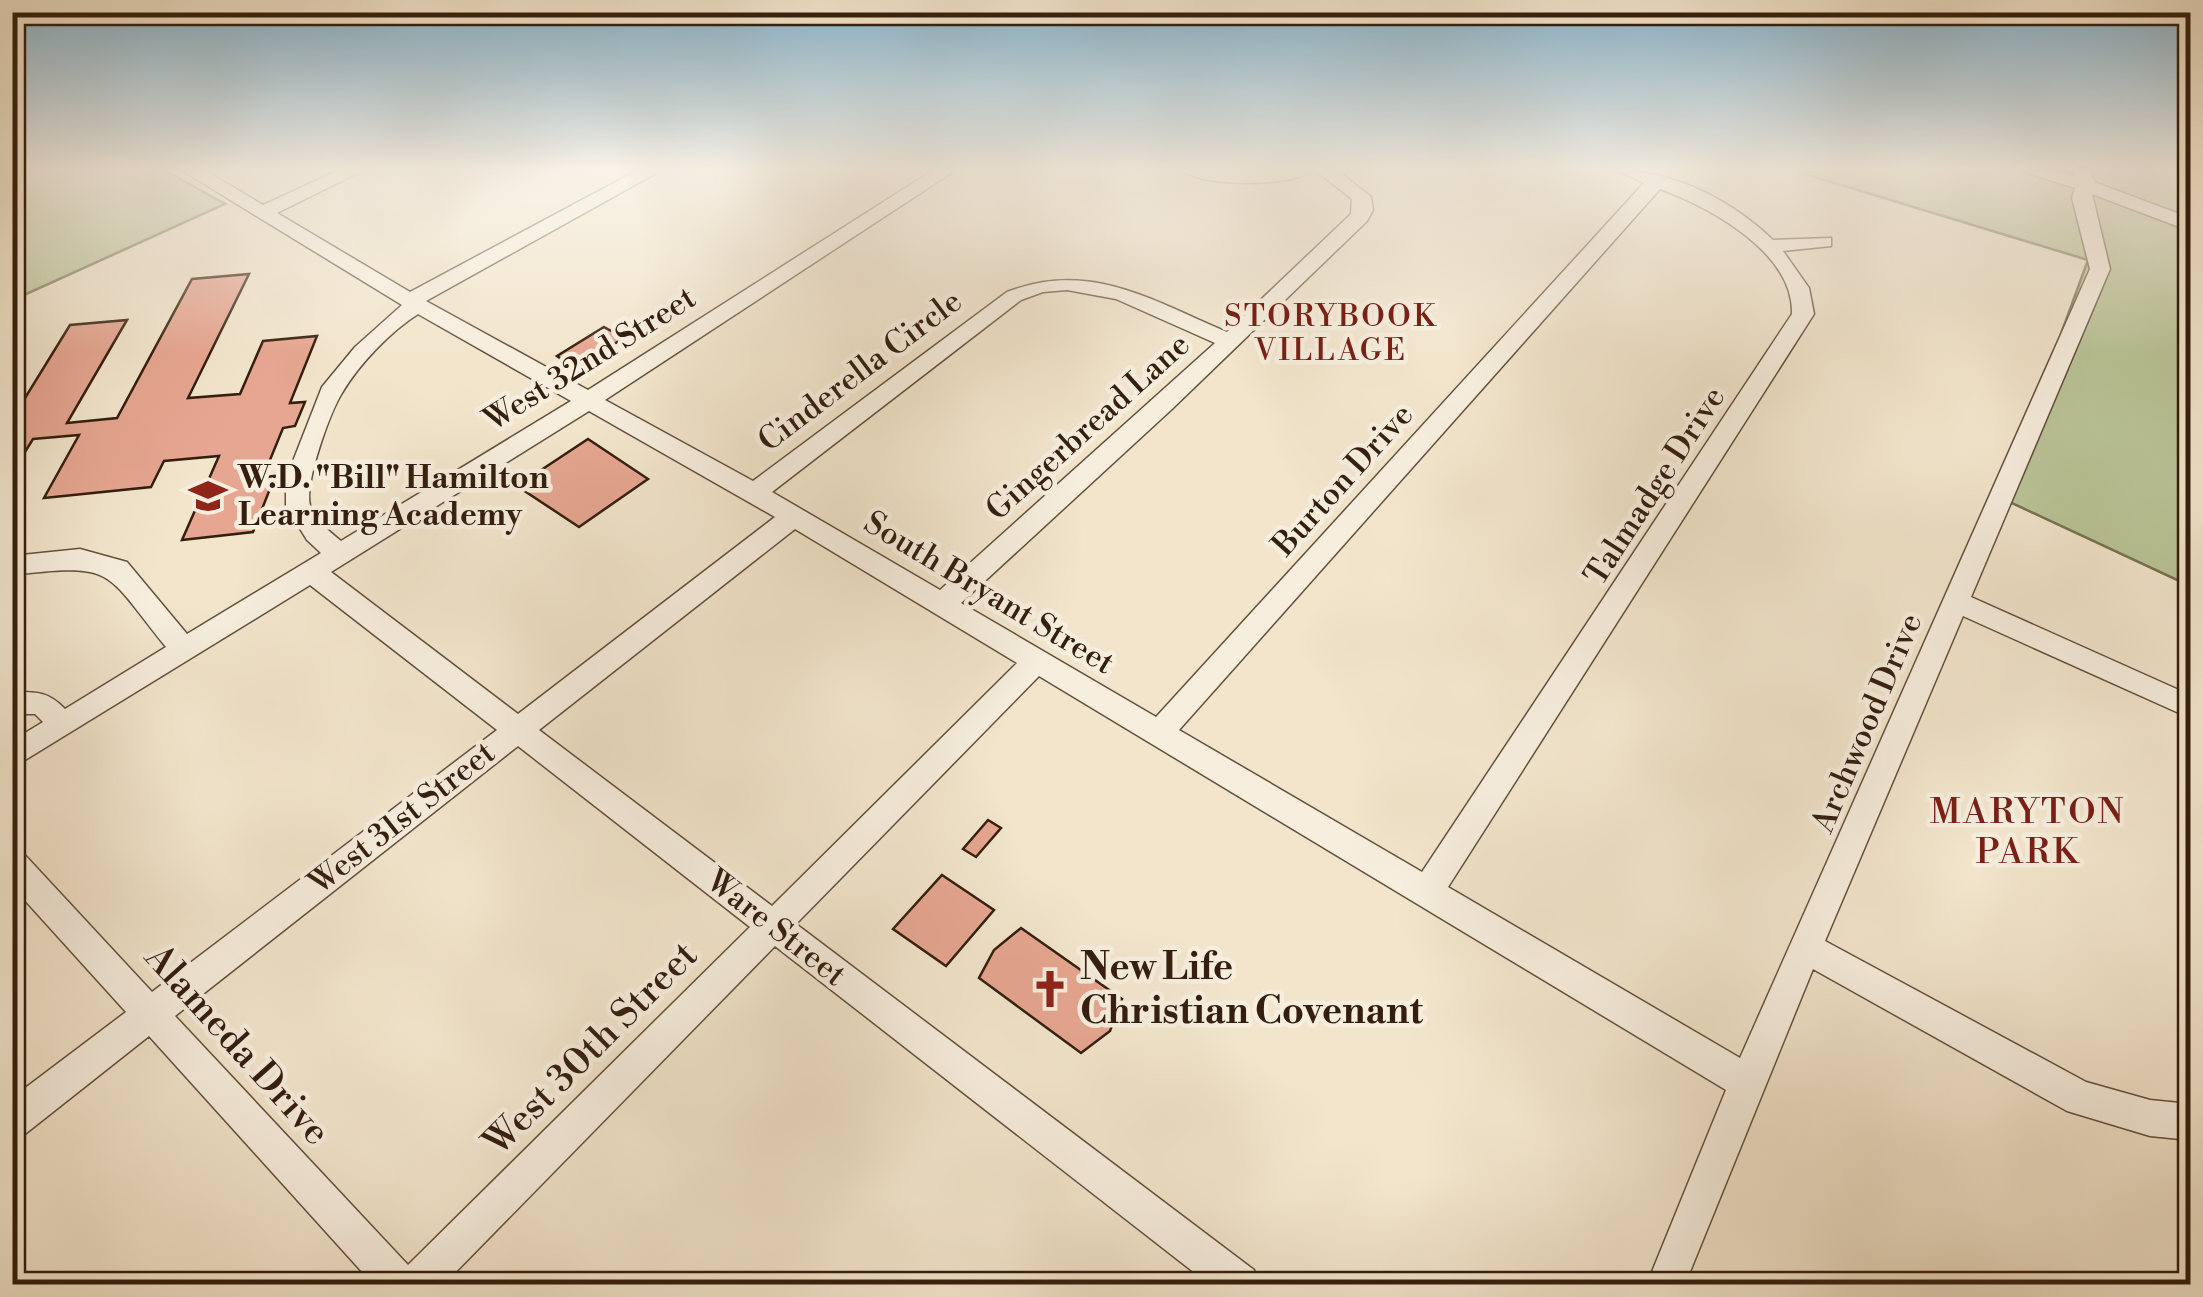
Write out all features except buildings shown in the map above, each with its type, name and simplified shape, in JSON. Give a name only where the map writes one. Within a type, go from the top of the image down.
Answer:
[{"type":"street","name":"South Bryant Street","points":[[293,232],[754,492],[1746,1082]]},
{"type":"street","points":[[339,553],[316,534],[298,506],[298,478],[330,392],[363,352],[414,303],[542,232]]},
{"type":"street","name":"West 32nd Street","points":[[12,756],[850,232]]},
{"type":"street","name":"Gingerbread Lane","points":[[941,605],[1230,342],[1270,297],[1344,232]]},
{"type":"street","name":"Burton Drive","points":[[1158,734],[1610,232]]},
{"type":"street","name":"Talmadge Drive","points":[[1426,893],[1803,314],[1802,294],[1770,246],[1752,232]]},
{"type":"street","name":"Archwood Drive","points":[[1666,1284],[1746,1082],[2100,268],[2091,232]]},
{"type":"street","points":[[1770,246],[1824,242]]},
{"type":"street","name":"Cinderella Circle","points":[[754,492],[1014,296],[1038,285],[1066,281],[1093,285],[1230,342]]},
{"type":"street","name":"West 31st Street","points":[[12,1122],[793,517]]},
{"type":"street","points":[[12,566],[80,558],[118,569],[184,650]]},
{"type":"street","name":"Ware Street","points":[[312,571],[1240,1284]]},
{"type":"street","points":[[1957,602],[2190,707]]},
{"type":"street","name":"West 30th Street","points":[[418,1284],[1037,661]]},
{"type":"street","points":[[12,704],[42,703],[62,726]]},
{"type":"street","name":"Alameda Drive","points":[[12,863],[398,1284]]},
{"type":"street","points":[[1807,949],[2080,1098],[2150,1118],[2190,1122]]},
{"type":"green space","points":[[13,232],[164,232],[13,300]]},
{"type":"green space","points":[[1994,232],[2190,232],[2190,586],[2001,498],[2088,260]]},
{"type":"place","name":"W.D. \"Bill\" Hamilton Learning Academy","points":[[208,496]]},
{"type":"place","name":"New Life Christian Covenant","points":[[1050,989]]},
{"type":"district","name":"STORYBOOK VILLAGE","points":[[1331,334]]},
{"type":"district","name":"MARYTON PARK","points":[[2028,832]]}]
